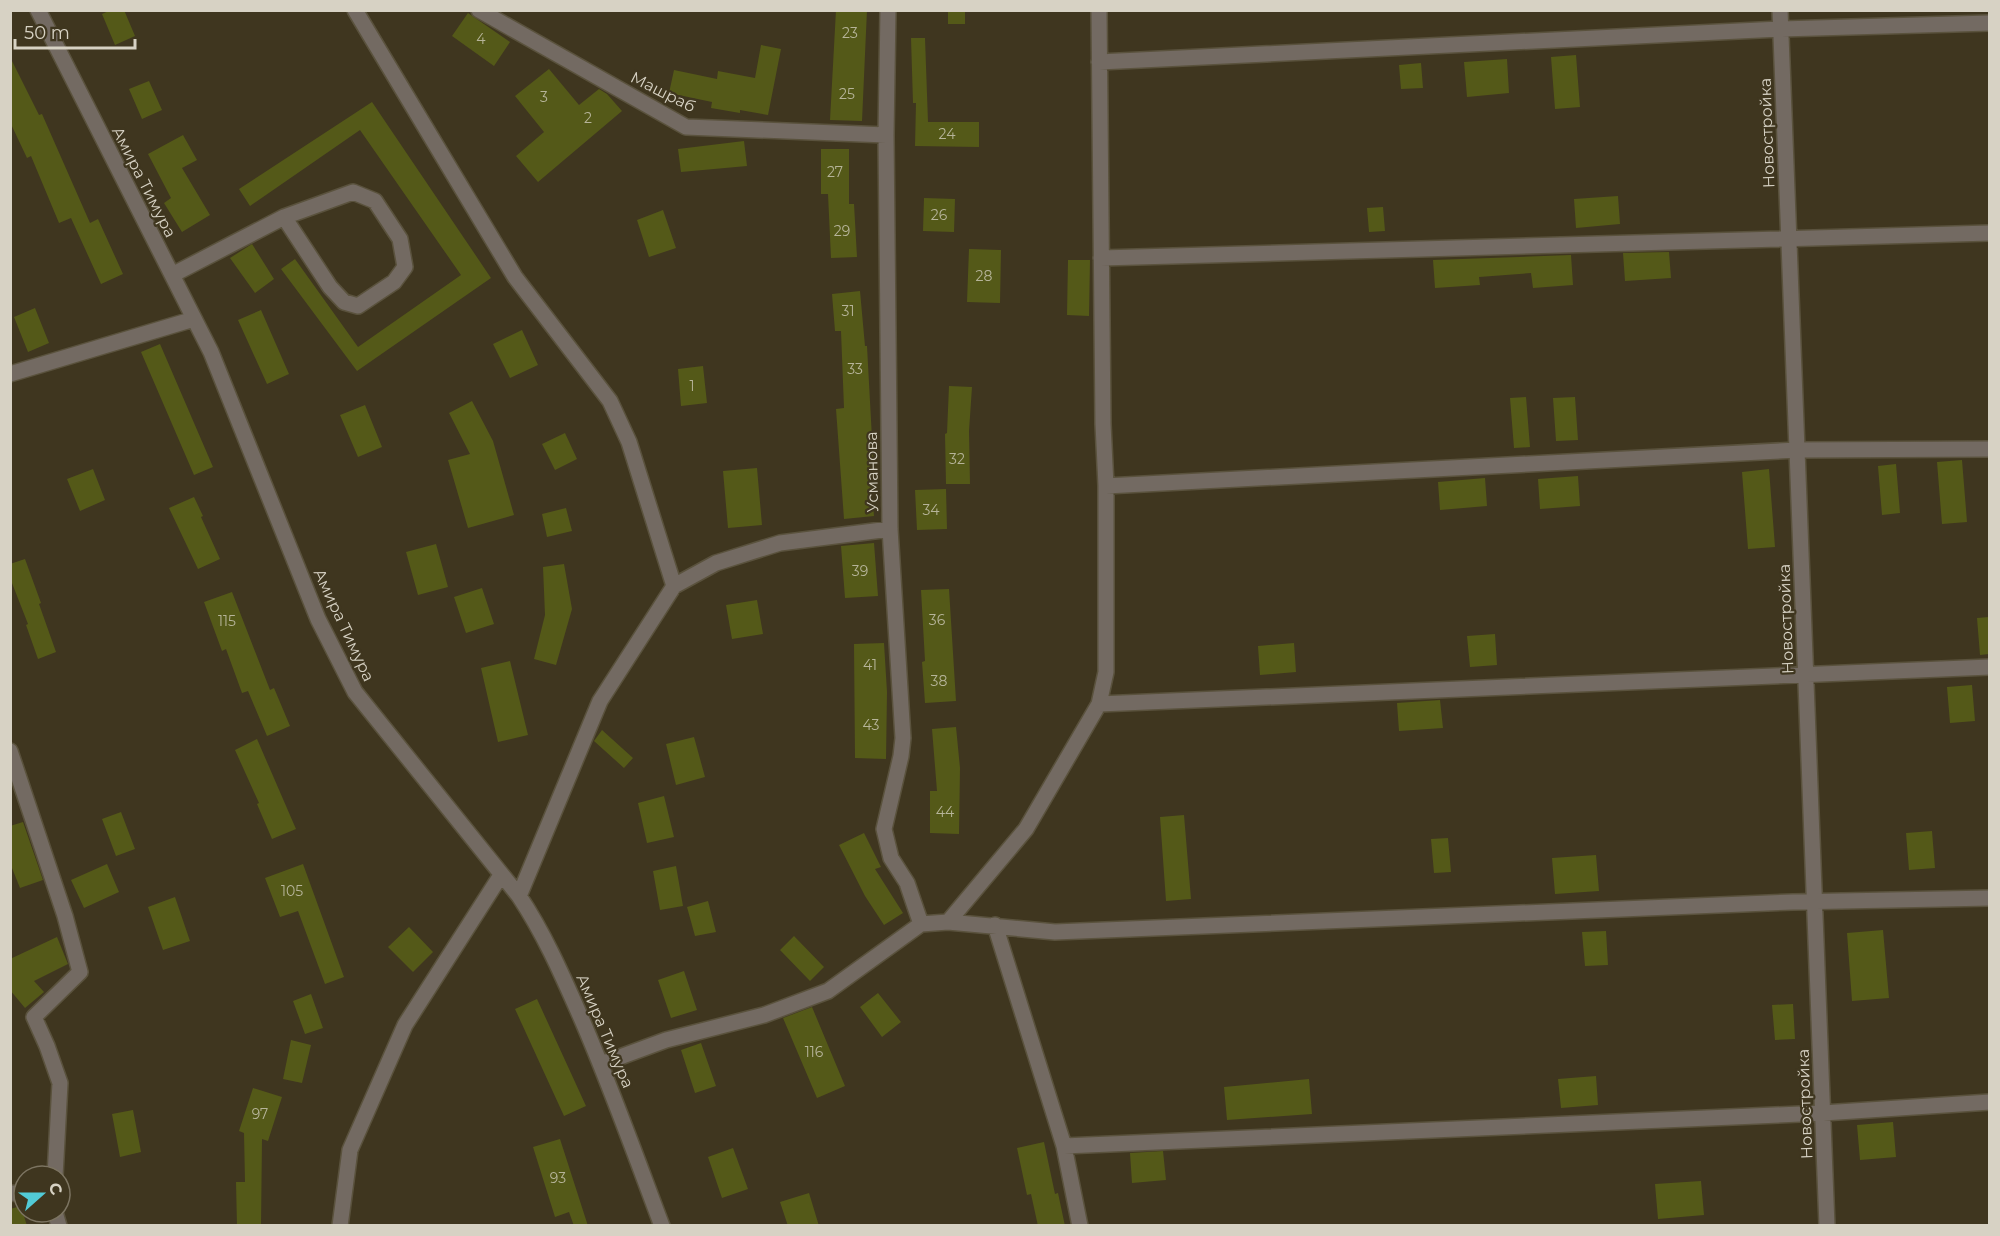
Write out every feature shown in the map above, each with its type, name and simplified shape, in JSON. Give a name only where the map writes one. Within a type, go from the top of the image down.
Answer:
[{"type":"street","name":"Амира Тимура","points":[[38,10],[212,352],[318,619],[355,692],[519,896],[537,922],[601,1064],[662,1226]]},
{"type":"street","points":[[355,10],[515,277],[610,401],[629,442],[674,586]]},
{"type":"street","name":"Машраб","points":[[479,10],[686,127],[886,135]]},
{"type":"street","name":"Усманова","points":[[888,10],[886,135],[890,529],[903,738],[884,829],[891,858],[907,883],[921,924]]},
{"type":"street","points":[[948,922],[1026,829],[1099,704],[1106,672],[1106,486],[1103,424],[1099,10]]},
{"type":"street","name":"Новостройка","points":[[1780,10],[1827,1226]]},
{"type":"street","points":[[1099,62],[1781,29],[1989,23]]},
{"type":"street","points":[[172,275],[284,218],[353,192],[375,201],[400,239],[405,267],[394,282],[358,306],[344,302],[330,287],[284,218]]},
{"type":"street","points":[[1101,258],[1989,233]]},
{"type":"street","points":[[10,374],[194,319]]},
{"type":"street","points":[[1106,486],[1797,450],[1989,449]]},
{"type":"street","points":[[519,896],[600,701],[674,586],[716,563],[780,543],[890,529]]},
{"type":"street","points":[[1099,704],[1989,667]]},
{"type":"street","points":[[10,751],[80,972],[34,1017],[60,1083],[56,1164]]},
{"type":"street","points":[[340,1226],[350,1150],[405,1024],[501,874]]},
{"type":"street","points":[[601,1064],[666,1040],[764,1015],[828,991],[921,924],[948,922],[1055,932],[1815,902],[1989,898]]},
{"type":"street","points":[[995,925],[1064,1146],[1080,1226]]},
{"type":"street","points":[[1064,1146],[1823,1113],[1989,1102]]},
{"type":"building","points":[[111,10],[124,10],[135,36],[115,45],[102,14]]},
{"type":"building","points":[[836,10],[867,10],[862,121],[830,120]]},
{"type":"building","points":[[948,10],[965,10],[965,24],[948,24]]},
{"type":"building","points":[[468,13],[510,42],[494,66],[452,36]]},
{"type":"building","points":[[911,38],[925,38],[928,122],[979,122],[979,147],[915,146],[916,103],[913,103]]},
{"type":"building","points":[[761,45],[781,49],[768,115],[711,108],[712,102],[669,93],[674,70],[717,79],[718,71],[755,78]]},
{"type":"building","points":[[1576,55],[1580,107],[1555,109],[1551,57]]},
{"type":"building","points":[[10,57],[39,115],[42,114],[90,223],[98,219],[123,274],[101,284],[71,218],[59,223],[31,156],[27,158],[10,122]]},
{"type":"building","points":[[1507,59],[1509,93],[1467,97],[1464,62]]},
{"type":"building","points":[[1421,63],[1423,88],[1401,89],[1399,65]]},
{"type":"building","points":[[549,69],[579,105],[599,89],[607,94],[622,111],[538,182],[516,156],[544,132],[515,96]]},
{"type":"building","points":[[149,81],[162,110],[142,119],[129,89]]},
{"type":"building","points":[[372,102],[491,278],[357,371],[281,269],[295,259],[358,347],[461,275],[360,130],[250,206],[239,189]]},
{"type":"building","points":[[183,135],[197,160],[182,168],[210,215],[182,232],[164,203],[171,198],[148,154]]},
{"type":"building","points":[[744,141],[747,166],[681,172],[678,149]]},
{"type":"building","points":[[821,149],[849,149],[849,204],[854,204],[857,257],[831,258],[828,194],[821,194]]},
{"type":"building","points":[[1618,196],[1620,224],[1576,228],[1574,199]]},
{"type":"building","points":[[924,198],[955,199],[954,232],[923,231]]},
{"type":"building","points":[[1383,207],[1385,231],[1369,232],[1367,208]]},
{"type":"building","points":[[663,210],[676,248],[649,257],[637,220]]},
{"type":"building","points":[[252,244],[274,279],[255,293],[230,258]]},
{"type":"building","points":[[969,249],[1001,250],[1000,303],[967,302]]},
{"type":"building","points":[[1669,252],[1671,278],[1625,281],[1623,253]]},
{"type":"building","points":[[1571,255],[1573,285],[1533,288],[1531,273],[1479,277],[1480,285],[1435,288],[1433,260]]},
{"type":"building","points":[[1068,260],[1090,260],[1089,316],[1067,315]]},
{"type":"building","points":[[860,291],[865,346],[867,346],[873,457],[869,457],[874,516],[844,519],[836,409],[844,408],[841,331],[835,331],[832,294]]},
{"type":"building","points":[[35,308],[49,343],[28,352],[14,317]]},
{"type":"building","points":[[261,310],[289,374],[267,384],[238,320]]},
{"type":"building","points":[[522,330],[538,365],[510,378],[493,344]]},
{"type":"building","points":[[160,344],[213,467],[194,475],[141,352]]},
{"type":"building","points":[[703,366],[707,403],[681,406],[678,369]]},
{"type":"building","points":[[949,386],[972,387],[969,431],[970,484],[946,484],[945,434],[947,433]]},
{"type":"building","points":[[1526,397],[1530,447],[1514,448],[1510,398]]},
{"type":"building","points":[[1575,397],[1578,440],[1556,441],[1553,398]]},
{"type":"building","points":[[472,401],[493,441],[514,515],[468,528],[448,460],[470,454],[449,413]]},
{"type":"building","points":[[365,405],[382,447],[358,457],[340,415]]},
{"type":"building","points":[[565,433],[577,459],[555,470],[542,444]]},
{"type":"building","points":[[1962,460],[1967,522],[1942,524],[1937,462]]},
{"type":"building","points":[[1896,464],[1900,513],[1882,515],[1878,466]]},
{"type":"building","points":[[757,468],[762,525],[728,528],[723,471]]},
{"type":"building","points":[[93,469],[105,500],[80,511],[67,479]]},
{"type":"building","points":[[1769,469],[1775,547],[1748,549],[1742,472]]},
{"type":"building","points":[[1578,476],[1580,506],[1540,509],[1538,479]]},
{"type":"building","points":[[1485,478],[1487,506],[1440,510],[1438,482]]},
{"type":"building","points":[[946,489],[947,529],[917,530],[915,490]]},
{"type":"building","points":[[194,497],[220,559],[198,569],[169,508]]},
{"type":"building","points":[[566,508],[572,531],[547,537],[542,514]]},
{"type":"building","points":[[874,543],[878,596],[845,598],[841,546]]},
{"type":"building","points":[[436,544],[448,587],[418,595],[406,552]]},
{"type":"building","points":[[25,559],[56,652],[38,659],[26,625],[28,624],[10,578],[10,564]]},
{"type":"building","points":[[564,564],[572,609],[556,665],[534,659],[545,615],[543,567]]},
{"type":"building","points":[[482,588],[494,624],[466,633],[454,597]]},
{"type":"building","points":[[949,589],[956,701],[925,703],[921,590]]},
{"type":"building","points":[[232,592],[270,690],[274,688],[290,726],[267,736],[248,691],[242,693],[226,649],[222,651],[204,602]]},
{"type":"building","points":[[757,600],[763,634],[732,639],[726,605]]},
{"type":"building","points":[[1989,617],[1989,654],[1980,655],[1977,618]]},
{"type":"building","points":[[1495,634],[1497,665],[1470,667],[1467,636]]},
{"type":"building","points":[[884,643],[887,692],[886,759],[855,758],[854,644]]},
{"type":"building","points":[[1294,643],[1296,672],[1260,675],[1258,646]]},
{"type":"building","points":[[510,661],[528,735],[498,742],[481,668]]},
{"type":"building","points":[[1972,685],[1975,721],[1950,723],[1947,687]]},
{"type":"building","points":[[1440,700],[1443,728],[1399,731],[1397,703]]},
{"type":"building","points":[[956,727],[960,768],[959,834],[930,833],[930,791],[937,791],[932,729]]},
{"type":"building","points":[[602,730],[633,758],[624,768],[594,741]]},
{"type":"building","points":[[694,737],[705,777],[676,785],[666,744]]},
{"type":"building","points":[[257,739],[296,829],[272,839],[257,804],[259,803],[235,750]]},
{"type":"building","points":[[664,796],[674,837],[647,843],[638,803]]},
{"type":"building","points":[[121,812],[135,849],[116,856],[102,819]]},
{"type":"building","points":[[1184,815],[1191,899],[1166,901],[1160,817]]},
{"type":"building","points":[[23,822],[43,880],[20,888],[10,863],[10,826]]},
{"type":"building","points":[[1932,831],[1935,868],[1909,870],[1906,833]]},
{"type":"building","points":[[864,833],[881,867],[875,869],[903,913],[884,925],[865,896],[839,845]]},
{"type":"building","points":[[1448,838],[1451,872],[1434,873],[1431,839]]},
{"type":"building","points":[[1596,855],[1599,891],[1555,894],[1552,858]]},
{"type":"building","points":[[107,864],[119,892],[84,908],[71,880]]},
{"type":"building","points":[[303,864],[344,977],[325,984],[298,911],[280,917],[265,878]]},
{"type":"building","points":[[676,866],[683,906],[660,910],[653,871]]},
{"type":"building","points":[[175,897],[190,941],[163,950],[148,907]]},
{"type":"building","points":[[708,901],[716,932],[695,936],[687,907]]},
{"type":"building","points":[[409,927],[433,952],[413,972],[388,947]]},
{"type":"building","points":[[1883,930],[1889,998],[1852,1001],[1847,933]]},
{"type":"building","points":[[1606,931],[1608,965],[1585,966],[1582,932]]},
{"type":"building","points":[[794,936],[824,967],[810,981],[780,950]]},
{"type":"building","points":[[57,937],[68,964],[34,981],[44,992],[25,1008],[10,990],[10,959]]},
{"type":"building","points":[[684,971],[697,1010],[671,1018],[658,980]]},
{"type":"building","points":[[878,993],[901,1022],[882,1037],[860,1007]]},
{"type":"building","points":[[311,994],[323,1028],[305,1034],[293,1001]]},
{"type":"building","points":[[537,999],[586,1106],[564,1116],[515,1009]]},
{"type":"building","points":[[1793,1004],[1795,1039],[1775,1040],[1772,1005]]},
{"type":"building","points":[[812,1007],[845,1086],[817,1098],[783,1018]]},
{"type":"building","points":[[291,1040],[311,1045],[302,1083],[283,1079]]},
{"type":"building","points":[[701,1043],[716,1086],[695,1093],[681,1050]]},
{"type":"building","points":[[1596,1076],[1598,1105],[1561,1108],[1558,1079]]},
{"type":"building","points":[[1309,1079],[1312,1114],[1227,1120],[1224,1087]]},
{"type":"building","points":[[253,1088],[282,1097],[268,1141],[262,1139],[261,1226],[237,1226],[236,1182],[245,1182],[244,1133],[239,1131]]},
{"type":"building","points":[[133,1110],[141,1152],[120,1157],[112,1114]]},
{"type":"building","points":[[1893,1122],[1896,1157],[1860,1160],[1857,1125]]},
{"type":"building","points":[[560,1139],[588,1226],[574,1226],[569,1212],[555,1217],[533,1147]]},
{"type":"building","points":[[1044,1142],[1055,1194],[1058,1193],[1065,1226],[1038,1226],[1031,1194],[1027,1195],[1017,1148]]},
{"type":"building","points":[[733,1148],[748,1189],[722,1198],[708,1157]]},
{"type":"building","points":[[1163,1151],[1166,1180],[1132,1183],[1130,1153]]},
{"type":"building","points":[[1701,1181],[1704,1215],[1658,1219],[1655,1184]]},
{"type":"building","points":[[809,1193],[819,1226],[788,1226],[780,1202]]},
{"type":"building","points":[[12,1208],[12,1224],[26,1224],[27,1226],[10,1226],[10,1209]]}]
